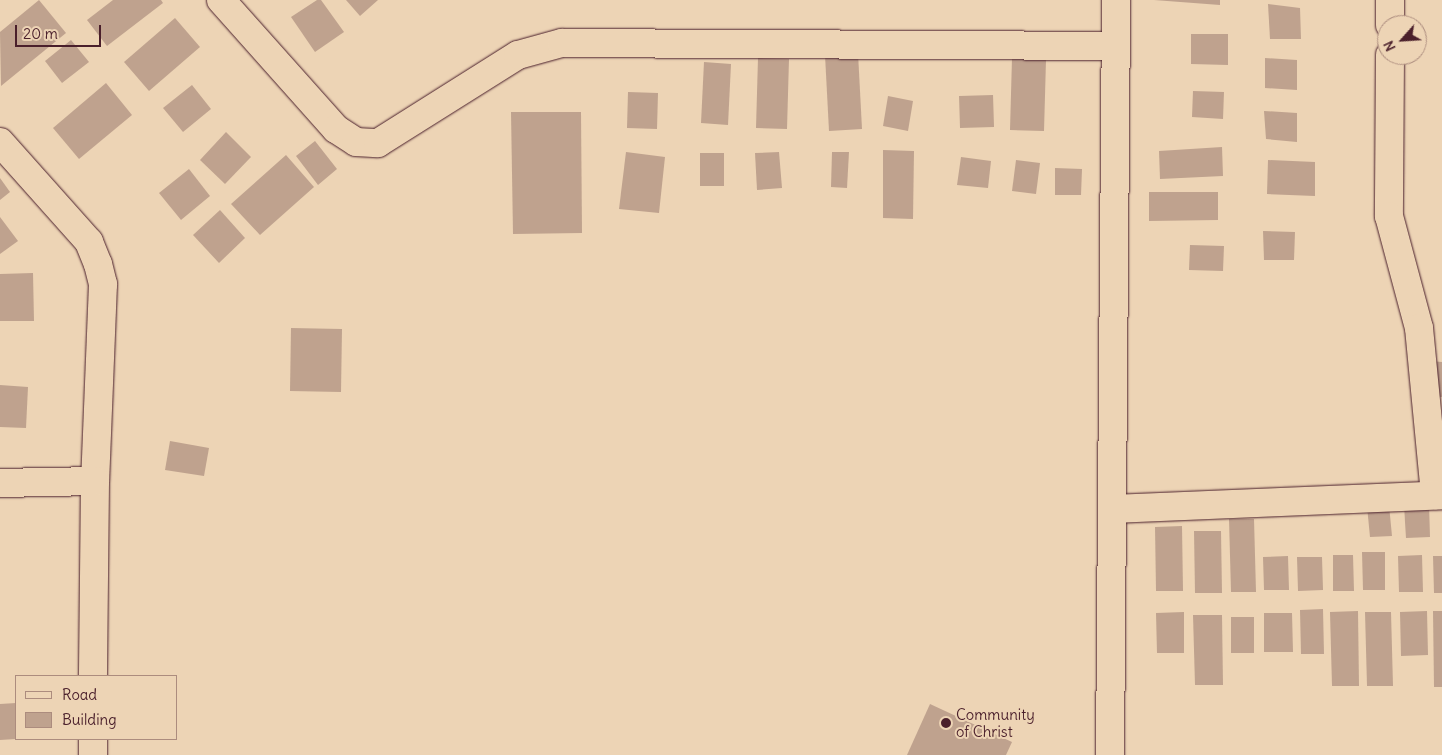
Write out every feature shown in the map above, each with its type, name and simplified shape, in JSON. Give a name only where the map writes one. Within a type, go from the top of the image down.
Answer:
[{"type":"street","points":[[221,0],[336,129],[356,142],[378,143],[518,55],[562,43],[1116,46]]},
{"type":"street","points":[[1110,755],[1114,509],[1116,0]]},
{"type":"street","points":[[1390,0],[1390,15]]},
{"type":"street","points":[[1114,509],[1438,495],[1420,328],[1389,216],[1390,65]]},
{"type":"street","points":[[0,142],[89,242],[98,264],[103,284],[95,481],[94,675]]},
{"type":"street","points":[[0,483],[95,481]]},
{"type":"street","points":[[93,740],[93,755]]},
{"type":"building","points":[[39,0],[66,33],[1,86],[0,32]]},
{"type":"building","points":[[113,0],[161,0],[163,3],[107,46],[87,20]]},
{"type":"building","points":[[317,0],[321,0],[344,32],[315,52],[291,17]]},
{"type":"building","points":[[346,0],[378,0],[360,16]]},
{"type":"building","points":[[1154,0],[1220,0],[1220,5]]},
{"type":"building","points":[[1268,4],[1300,8],[1301,39],[1270,39]]},
{"type":"building","points":[[175,18],[200,47],[149,91],[124,62]]},
{"type":"building","points":[[1191,34],[1228,34],[1228,65],[1191,64]]},
{"type":"building","points":[[71,40],[89,62],[62,83],[45,61]]},
{"type":"building","points":[[858,53],[862,129],[829,131],[825,55]]},
{"type":"building","points":[[758,58],[789,59],[787,129],[756,128]]},
{"type":"building","points":[[1012,58],[1046,60],[1044,131],[1010,130]]},
{"type":"building","points":[[1265,58],[1297,60],[1297,90],[1265,88]]},
{"type":"building","points":[[704,62],[731,64],[728,125],[701,123]]},
{"type":"building","points":[[106,83],[132,115],[79,159],[53,128]]},
{"type":"building","points":[[192,85],[211,109],[183,132],[163,108]]},
{"type":"building","points":[[1193,91],[1224,92],[1223,119],[1192,117]]},
{"type":"building","points":[[628,92],[658,93],[657,129],[627,128]]},
{"type":"building","points":[[993,95],[994,127],[960,128],[959,96]]},
{"type":"building","points":[[888,96],[913,101],[908,131],[883,126]]},
{"type":"building","points":[[1264,111],[1297,113],[1297,142],[1266,139]]},
{"type":"building","points":[[511,112],[581,112],[582,233],[513,234]]},
{"type":"building","points":[[226,132],[251,157],[225,184],[200,160]]},
{"type":"building","points":[[315,141],[337,169],[318,185],[296,156]]},
{"type":"building","points":[[1222,147],[1223,176],[1160,179],[1159,151]]},
{"type":"building","points":[[883,150],[914,151],[913,219],[883,218]]},
{"type":"building","points":[[626,152],[665,157],[659,213],[619,209]]},
{"type":"building","points":[[779,152],[782,188],[757,190],[755,153]]},
{"type":"building","points":[[832,152],[849,152],[847,188],[831,187]]},
{"type":"building","points":[[700,153],[724,153],[724,186],[700,186]]},
{"type":"building","points":[[286,155],[314,187],[260,235],[231,204]]},
{"type":"building","points":[[961,157],[991,161],[988,188],[957,185]]},
{"type":"building","points":[[1016,160],[1040,163],[1036,194],[1012,191]]},
{"type":"building","points":[[1268,160],[1315,162],[1315,196],[1267,194]]},
{"type":"building","points":[[1055,168],[1082,169],[1081,195],[1055,195]]},
{"type":"building","points":[[189,169],[210,196],[181,220],[159,193]]},
{"type":"building","points":[[0,178],[10,192],[0,200]]},
{"type":"building","points":[[1149,192],[1218,192],[1218,220],[1149,221]]},
{"type":"building","points":[[220,210],[245,238],[219,263],[193,235]]},
{"type":"building","points":[[0,217],[18,241],[0,254]]},
{"type":"building","points":[[1263,231],[1295,232],[1294,260],[1264,260]]},
{"type":"building","points":[[1190,245],[1224,246],[1223,271],[1189,270]]},
{"type":"building","points":[[33,273],[34,321],[0,321],[0,274]]},
{"type":"building","points":[[291,328],[342,329],[341,392],[290,391]]},
{"type":"building","points":[[1430,361],[1442,362],[1442,397],[1428,396]]},
{"type":"building","points":[[0,385],[28,387],[26,428],[0,427]]},
{"type":"building","points":[[170,441],[209,448],[204,476],[165,470]]},
{"type":"building","points":[[1429,504],[1430,537],[1406,538],[1404,505]]},
{"type":"building","points":[[1389,505],[1392,536],[1370,537],[1367,506]]},
{"type":"building","points":[[1229,519],[1254,519],[1256,592],[1231,592]]},
{"type":"building","points":[[1182,526],[1183,591],[1156,591],[1155,527]]},
{"type":"building","points":[[1194,531],[1221,531],[1222,593],[1195,593]]},
{"type":"building","points":[[1362,552],[1385,552],[1385,590],[1363,590]]},
{"type":"building","points":[[1333,555],[1353,555],[1354,591],[1333,591]]},
{"type":"building","points":[[1422,555],[1423,592],[1399,592],[1398,556]]},
{"type":"building","points":[[1288,556],[1289,590],[1264,590],[1263,557]]},
{"type":"building","points":[[1433,556],[1442,556],[1442,593],[1434,593]]},
{"type":"building","points":[[1297,557],[1322,557],[1323,590],[1298,591]]},
{"type":"building","points":[[1323,609],[1324,654],[1301,654],[1300,610]]},
{"type":"building","points":[[1358,611],[1359,686],[1332,686],[1330,612]]},
{"type":"building","points":[[1427,611],[1428,655],[1401,656],[1400,612]]},
{"type":"building","points":[[1433,611],[1442,611],[1442,687],[1434,687]]},
{"type":"building","points":[[1184,612],[1184,653],[1157,653],[1156,613]]},
{"type":"building","points":[[1365,612],[1391,612],[1393,686],[1367,686]]},
{"type":"building","points":[[1264,613],[1292,613],[1293,652],[1264,652]]},
{"type":"building","points":[[1193,615],[1222,615],[1223,685],[1195,685]]},
{"type":"building","points":[[1231,617],[1254,617],[1254,653],[1231,653]]},
{"type":"building","points":[[15,703],[15,739],[0,740],[0,704]]},
{"type":"building","name":"Community of Christ","points":[[930,704],[1012,742],[1006,755],[907,755]]},
{"type":"place","name":"Community of Christ","points":[[946,723]]}]
